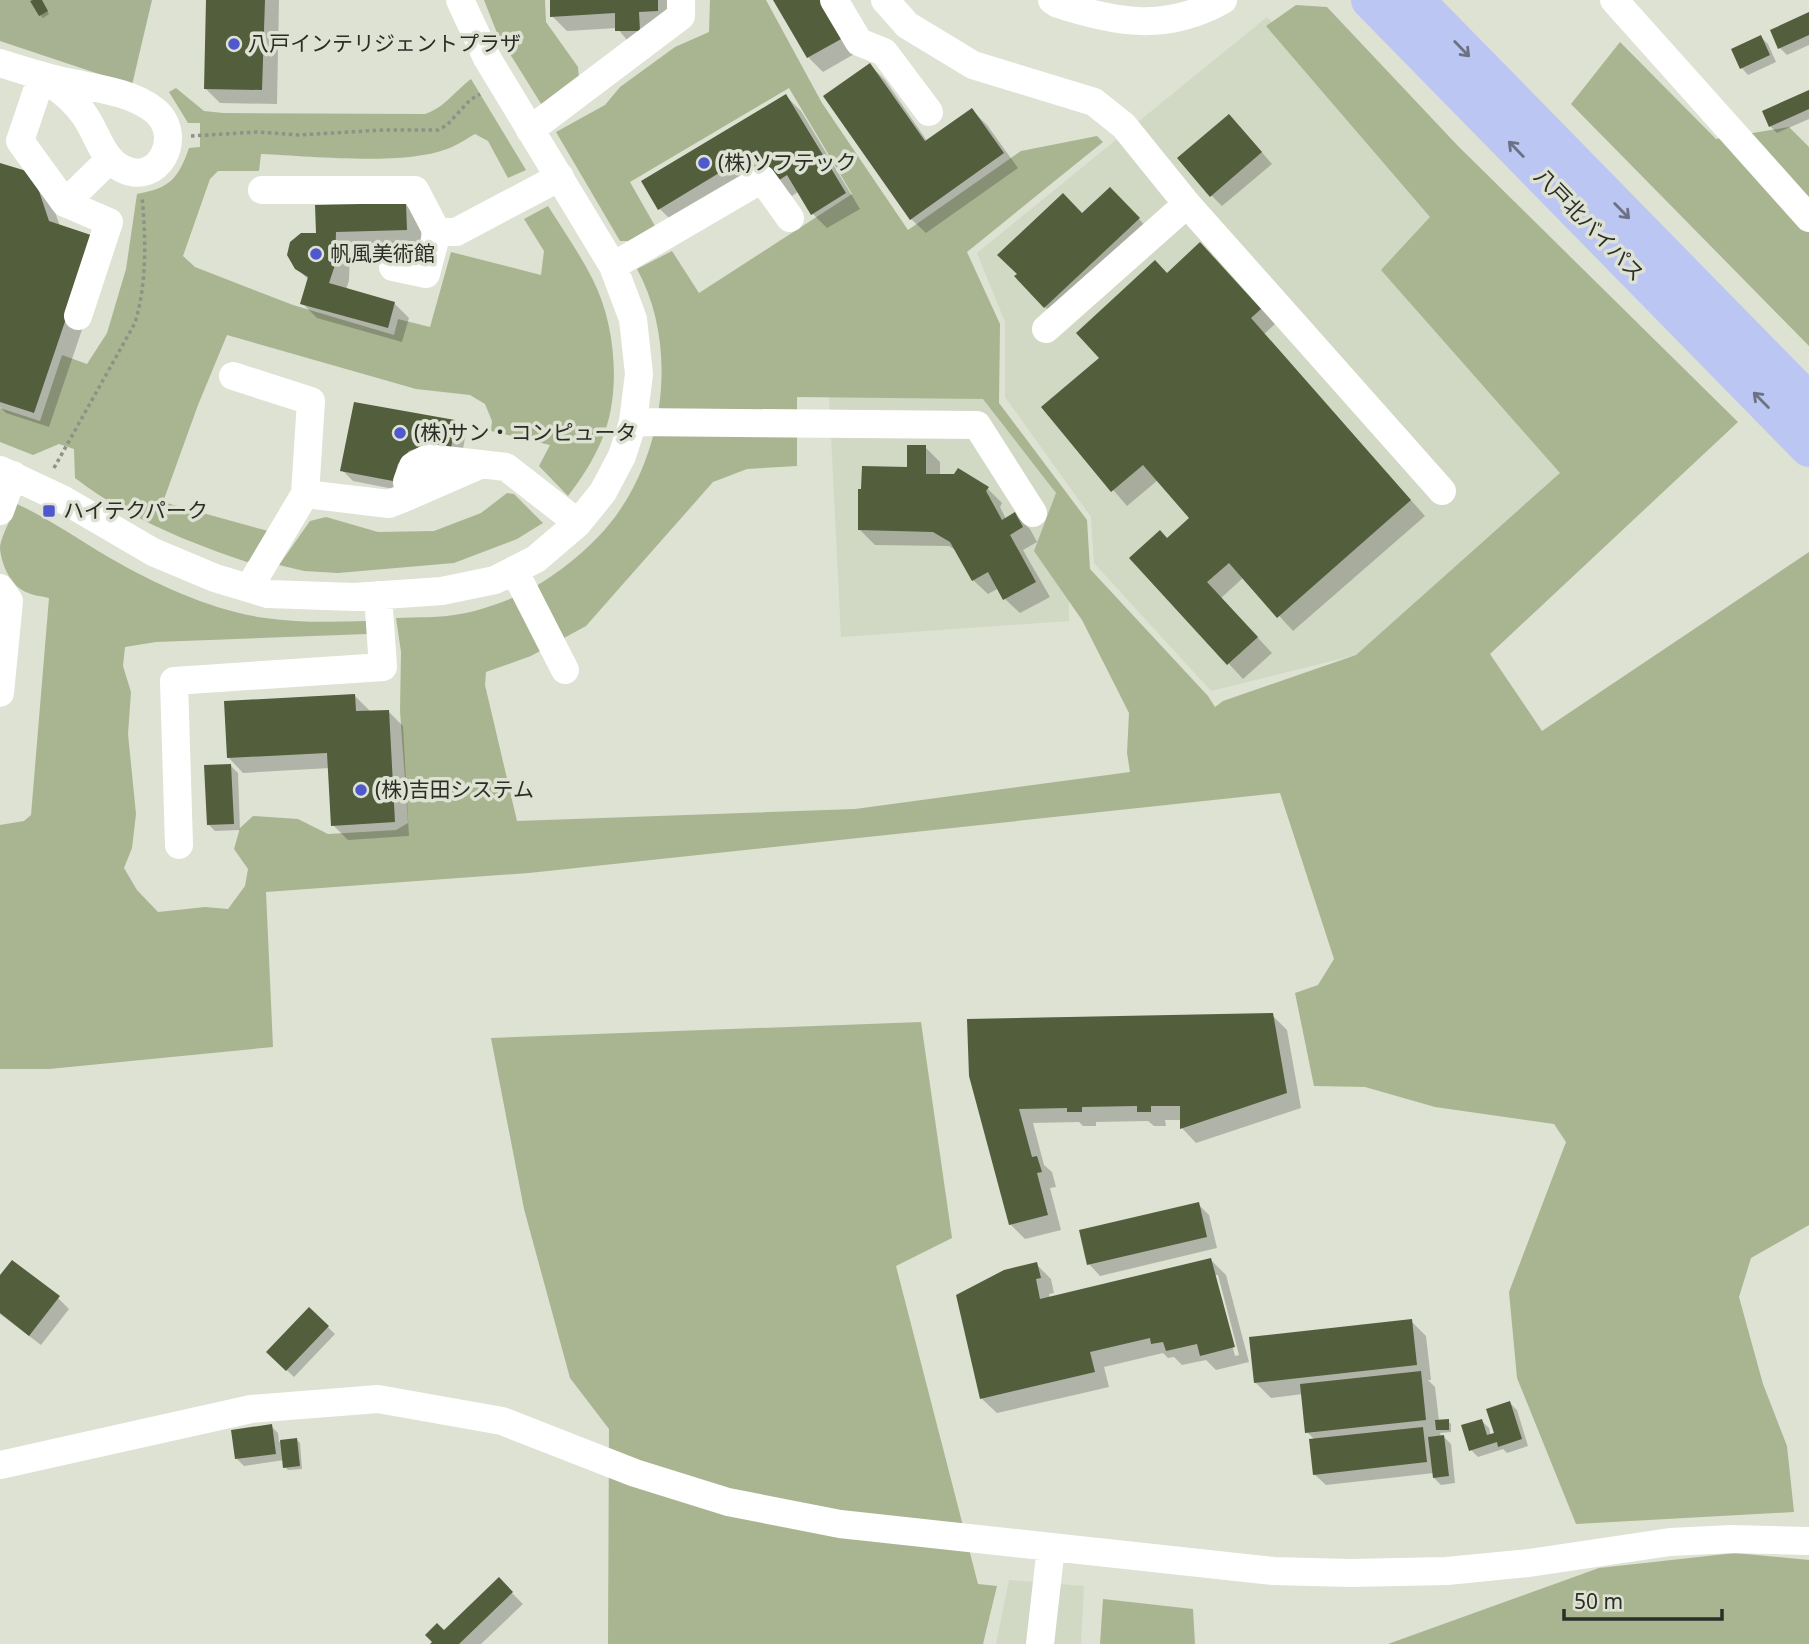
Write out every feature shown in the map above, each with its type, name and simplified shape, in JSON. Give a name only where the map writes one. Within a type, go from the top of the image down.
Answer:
[{"type":"highway","name":"八戸北バイパス","points":[[1370,0],[1809,448]]},
{"type":"highway","name":"八戸北バイパス","points":[[1415,0],[1809,401]]},
{"type":"street","points":[[0,511],[7,472],[64,500],[153,552],[215,578],[268,594],[354,597],[442,591],[495,580],[536,559],[578,523],[603,492],[622,456],[633,422],[639,374],[633,319],[613,266],[487,58],[460,0]]},
{"type":"street","points":[[530,130],[681,16],[681,0]]},
{"type":"street","points":[[834,0],[859,42],[884,52],[929,113]]},
{"type":"street","points":[[885,0],[907,25],[973,65],[1094,102],[1124,126],[1187,204],[1442,491]]},
{"type":"street","points":[[1052,0],[1102,18],[1154,23],[1207,9],[1223,0]]},
{"type":"street","points":[[1614,0],[1809,218]]},
{"type":"street","points":[[884,52],[907,25]]},
{"type":"street","points":[[0,63],[136,100],[153,108],[166,121],[169,136],[165,156],[156,167],[139,172],[123,170],[109,160],[85,114],[68,96],[42,76]]},
{"type":"street","points":[[42,76],[20,141],[65,203],[109,222],[78,316]]},
{"type":"street","points":[[65,203],[109,160]]},
{"type":"street","points":[[437,232],[456,232],[560,177]]},
{"type":"street","points":[[613,266],[762,179],[790,218]]},
{"type":"street","points":[[262,191],[415,190],[437,232],[426,274],[393,267]]},
{"type":"street","points":[[1046,329],[1187,204]]},
{"type":"street","points":[[233,376],[311,401],[305,494],[249,588]]},
{"type":"street","points":[[633,422],[976,425],[1033,513]]},
{"type":"street","points":[[305,494],[389,504],[482,464],[506,467],[578,523]]},
{"type":"street","points":[[514,570],[565,670]]},
{"type":"street","points":[[0,589],[9,601],[0,693]]},
{"type":"street","points":[[179,845],[174,681],[383,667],[378,595]]},
{"type":"street","points":[[0,1465],[251,1409],[378,1399],[502,1421],[635,1473],[728,1502],[840,1524],[1273,1571],[1447,1571],[1529,1563],[1671,1542],[1732,1539],[1809,1541]]},
{"type":"street","points":[[1040,1644],[1051,1547]]},
{"type":"path","points":[[179,136],[257,132],[299,135],[438,130],[447,125],[470,100],[487,89]]},
{"type":"path","points":[[49,476],[135,323],[141,306],[144,258],[142,196]]},
{"type":"shaded area","points":[[0,0],[152,0],[132,85],[0,41]]},
{"type":"shaded area","points":[[1267,17],[1634,411],[1356,655],[1211,691],[1094,563],[1091,517],[1005,397],[1005,322],[977,253]]},
{"type":"shaded area","points":[[987,391],[1068,512],[1069,621],[841,637],[829,394]]},
{"type":"shaded area","points":[[1009,1580],[1084,1586],[1081,1644],[996,1644]]},
{"type":"green space","points":[[484,0],[545,0],[546,22],[578,67],[579,79],[543,107],[497,33]]},
{"type":"green space","points":[[710,0],[766,0],[822,103],[908,230],[1021,151],[1097,136],[1103,142],[967,252],[1000,324],[999,403],[1087,520],[1090,569],[1208,696],[1215,707],[1223,701],[1356,655],[1560,473],[1381,270],[1430,217],[1266,26],[1296,5],[1327,7],[1458,146],[1738,422],[1490,654],[1542,731],[1809,552],[1809,1225],[1751,1258],[1739,1297],[1763,1384],[1787,1446],[1794,1512],[1576,1524],[1517,1378],[1509,1292],[1566,1142],[1554,1124],[1435,1107],[1365,1087],[1314,1086],[1295,993],[1318,985],[1334,959],[1280,793],[529,873],[266,892],[273,1047],[49,1069],[0,1069],[0,825],[24,821],[31,815],[49,598],[22,590],[9,577],[4,564],[0,546],[17,504],[127,568],[205,603],[278,620],[367,621],[367,634],[156,642],[125,647],[123,666],[131,692],[128,734],[136,814],[132,848],[124,868],[137,890],[158,912],[205,907],[228,909],[245,886],[248,869],[234,849],[240,828],[253,816],[298,819],[328,834],[396,830],[408,823],[400,711],[401,652],[396,618],[467,613],[526,592],[582,552],[620,510],[638,478],[651,444],[659,409],[662,372],[659,336],[651,301],[637,269],[672,251],[699,293],[852,194],[789,88],[630,182],[655,226],[629,241],[620,241],[556,132],[605,105],[620,87],[675,47],[709,32]],"holes":[[[797,397],[983,399],[1056,493],[1034,551],[1082,620],[1129,713],[1127,753],[1130,772],[855,809],[517,821],[485,685],[486,672],[531,656],[586,626],[713,482],[747,469],[797,466]]]},
{"type":"green space","points":[[1620,42],[1716,139],[1789,127],[1809,147],[1809,346],[1571,104]]},
{"type":"green space","points":[[471,79],[526,170],[508,178],[488,141],[475,134],[447,149],[406,157],[356,159],[261,154],[259,171],[218,171],[210,179],[183,256],[195,267],[293,305],[394,335],[398,319],[430,327],[451,252],[541,275],[544,251],[524,219],[548,206],[583,261],[601,298],[614,360],[608,423],[594,456],[568,496],[539,466],[550,445],[491,431],[492,421],[485,404],[470,395],[416,389],[227,335],[163,502],[268,531],[255,559],[247,562],[202,546],[115,505],[75,478],[74,449],[59,444],[33,455],[0,442],[0,408],[40,421],[62,355],[87,364],[107,333],[126,269],[137,194],[165,185],[176,175],[189,148],[200,147],[200,123],[188,123],[169,92],[176,88],[204,111],[223,113],[425,114],[444,103]]},
{"type":"green space","points":[[507,493],[514,494],[543,523],[517,539],[454,563],[338,573],[304,571],[279,565],[310,521],[326,517],[378,532],[434,531],[481,513]]},
{"type":"green space","points":[[921,1022],[952,1238],[896,1266],[978,1584],[997,1586],[983,1644],[608,1644],[609,1429],[570,1378],[524,1209],[491,1038]]},
{"type":"green space","points":[[1735,1553],[1809,1560],[1809,1644],[1388,1644],[1599,1568]]},
{"type":"green space","points":[[1103,1599],[1193,1609],[1195,1644],[1100,1644]]},
{"type":"building","points":[[42,0],[48,11],[39,16],[30,1]]},
{"type":"building","name":"八戸インテリジェントプラザ","points":[[206,0],[265,0],[262,90],[204,89]]},
{"type":"building","points":[[550,0],[658,0],[658,11],[639,12],[640,31],[615,31],[615,13],[550,17]]},
{"type":"building","points":[[773,0],[821,0],[843,38],[807,58]]},
{"type":"building","points":[[1809,12],[1809,35],[1778,49],[1770,30]]},
{"type":"building","points":[[1761,35],[1770,55],[1740,69],[1731,49]]},
{"type":"building","points":[[870,63],[925,141],[972,108],[1004,153],[910,220],[823,96]]},
{"type":"building","points":[[1809,90],[1809,109],[1769,127],[1762,111]]},
{"type":"building","name":"(株)ソフテック","points":[[786,94],[846,193],[811,215],[787,175],[776,182],[757,150],[658,210],[641,181]]},
{"type":"building","points":[[1229,114],[1262,152],[1210,197],[1177,158]]},
{"type":"building","points":[[0,163],[33,173],[49,221],[94,236],[34,413],[0,402]]},
{"type":"building","points":[[1110,187],[1140,218],[1044,308],[1014,276],[1017,274],[997,255],[1063,193],[1082,213]]},
{"type":"building","points":[[406,203],[407,230],[336,232],[335,265],[329,283],[395,302],[388,328],[300,304],[308,277],[295,269],[287,255],[290,242],[301,233],[316,233],[315,205]]},
{"type":"building","points":[[1200,242],[1261,309],[1251,318],[1411,500],[1277,618],[1229,563],[1207,582],[1258,637],[1227,665],[1129,558],[1160,530],[1167,538],[1189,518],[1143,465],[1111,492],[1041,407],[1099,358],[1076,333],[1155,260],[1167,273]]},
{"type":"building","name":"(株)サン・コンピュータ","points":[[354,402],[455,420],[451,449],[424,446],[409,451],[398,464],[393,481],[340,471]]},
{"type":"building","points":[[907,445],[926,445],[926,474],[954,474],[958,468],[989,487],[986,491],[1002,520],[1015,512],[1023,527],[1010,535],[1036,582],[1003,600],[988,572],[972,581],[950,542],[933,532],[858,530],[858,489],[861,489],[862,466],[907,467]]},
{"type":"building","name":"(株)吉田システム","points":[[355,694],[356,711],[389,710],[395,822],[331,826],[327,753],[227,758],[224,701]]},
{"type":"building","points":[[231,764],[234,824],[207,825],[204,765]]},
{"type":"building","points":[[1273,1013],[1287,1093],[1180,1129],[1180,1106],[1151,1106],[1151,1112],[1137,1112],[1137,1106],[1082,1107],[1082,1112],[1067,1112],[1067,1108],[1019,1109],[1032,1157],[1037,1156],[1042,1172],[1037,1173],[1048,1215],[1009,1225],[969,1076],[967,1019]]},
{"type":"building","points":[[1199,1202],[1207,1237],[1087,1265],[1079,1230]]},
{"type":"building","points":[[1211,1258],[1235,1347],[1200,1356],[1197,1344],[1166,1351],[1163,1342],[1151,1344],[1150,1338],[1090,1352],[1095,1372],[980,1399],[956,1295],[1004,1270],[1037,1262],[1041,1278],[1036,1279],[1040,1299]]},
{"type":"building","points":[[12,1260],[60,1296],[29,1336],[0,1313],[0,1275]]},
{"type":"building","points":[[309,1307],[329,1326],[286,1371],[266,1352]]},
{"type":"building","points":[[1412,1319],[1417,1365],[1254,1383],[1249,1337]]},
{"type":"building","points":[[1421,1371],[1426,1420],[1305,1433],[1300,1384]]},
{"type":"building","points":[[1510,1401],[1522,1439],[1498,1447],[1497,1442],[1469,1451],[1461,1425],[1482,1419],[1487,1435],[1494,1433],[1486,1409]]},
{"type":"building","points":[[1449,1419],[1449,1430],[1436,1430],[1435,1420]]},
{"type":"building","points":[[272,1424],[276,1454],[235,1459],[231,1430]]},
{"type":"building","points":[[1423,1427],[1427,1462],[1313,1475],[1309,1439]]},
{"type":"building","points":[[1444,1435],[1449,1476],[1433,1478],[1428,1437]]},
{"type":"building","points":[[297,1438],[300,1466],[283,1468],[280,1440]]},
{"type":"building","points":[[499,1577],[513,1592],[459,1644],[430,1644],[432,1642],[425,1635],[437,1623],[444,1630]]},
{"type":"place","name":"八戸インテリジェントプラザ","points":[[234,44]]},
{"type":"place","name":"(株)ソフテック","points":[[704,163]]},
{"type":"place","name":"帆風美術館","points":[[316,254]]},
{"type":"place","name":"(株)サン・コンピュータ","points":[[400,433]]},
{"type":"place","name":"ハイテクパーク","points":[[49,511]]},
{"type":"place","name":"(株)吉田システム","points":[[361,790]]}]
